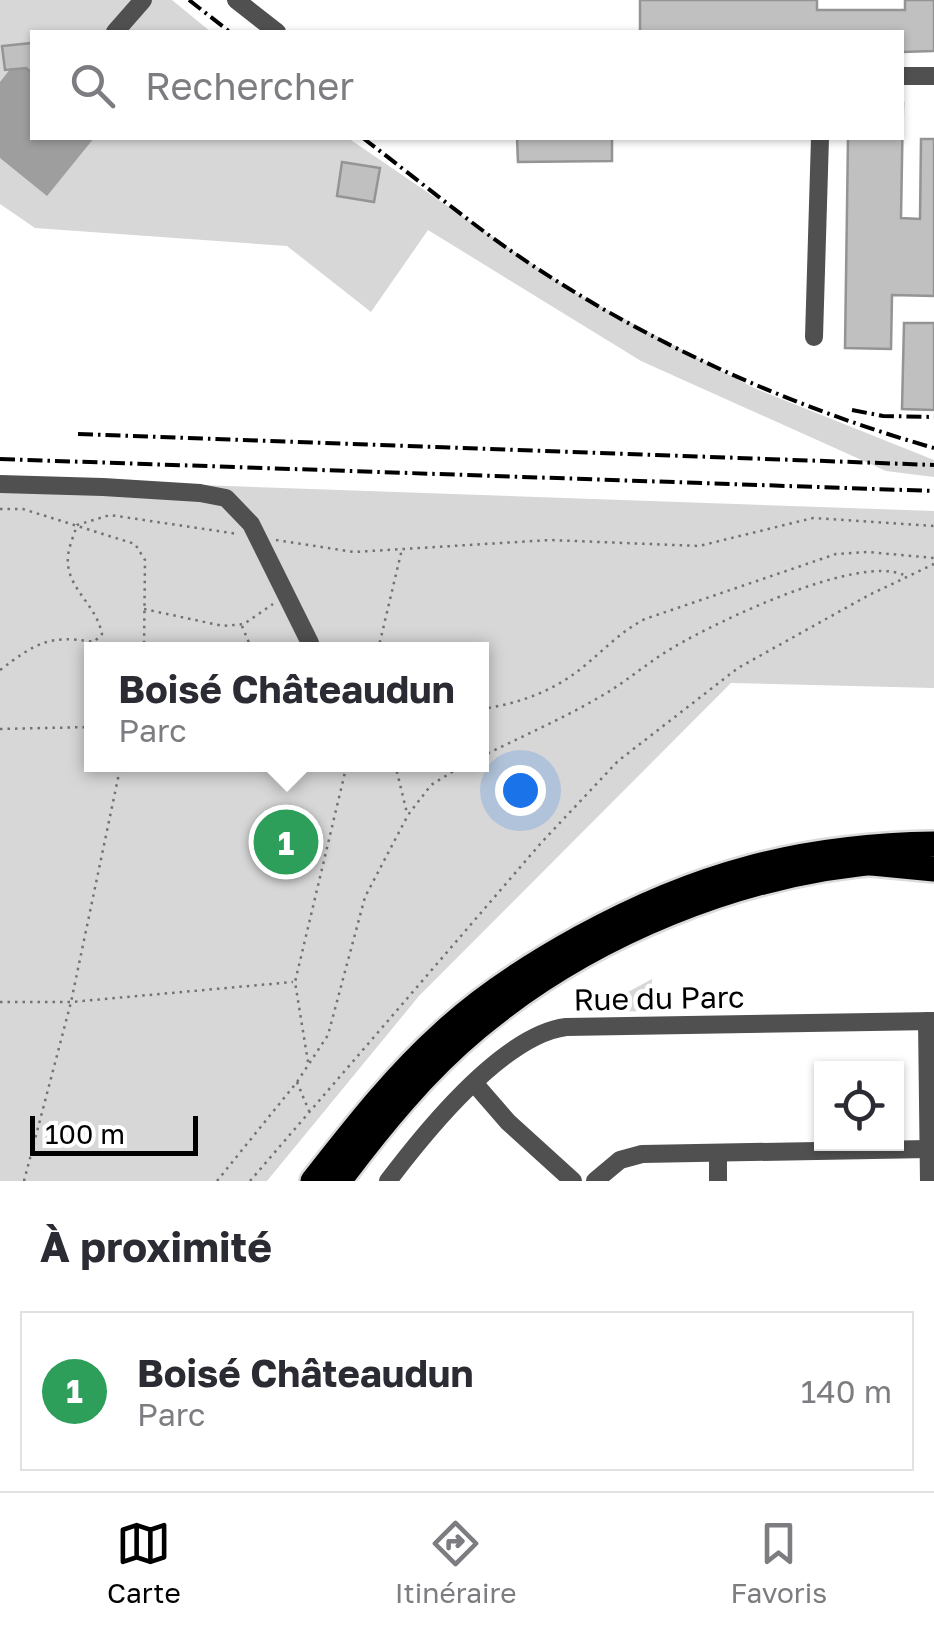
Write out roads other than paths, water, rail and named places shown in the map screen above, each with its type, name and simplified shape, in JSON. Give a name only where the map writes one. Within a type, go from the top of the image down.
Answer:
[{"type":"highway","points":[[314,1181],[402,1074],[457,1020],[517,975],[609,922],[705,879],[763,862],[852,847],[934,844]]},
{"type":"highway","points":[[339,1181],[391,1115],[453,1049],[487,1020],[549,977],[641,927],[708,898],[765,881],[867,863],[934,860]]},
{"type":"highway","points":[[867,863],[934,869]]},
{"type":"street","points":[[117,30],[144,0]]},
{"type":"street","points":[[236,0],[275,30]]},
{"type":"street","points":[[904,76],[934,76]]},
{"type":"street","points":[[814,338],[820,140]]},
{"type":"street","points":[[0,484],[104,486],[216,495],[237,506],[258,538],[310,642]]},
{"type":"street","points":[[929,1181],[931,1021]]},
{"type":"street","name":"Rue du Parc","points":[[388,1181],[422,1138],[475,1084],[521,1044],[554,1028],[931,1021]]},
{"type":"street","points":[[475,1084],[508,1122],[573,1181]]},
{"type":"street","points":[[595,1181],[610,1166],[635,1155],[928,1149]]},
{"type":"street","points":[[718,1153],[718,1181]]},
{"type":"railway","points":[[189,0],[227,30]]},
{"type":"railway","points":[[366,140],[541,271],[648,333],[817,409],[934,448]]},
{"type":"railway","points":[[852,410],[883,416],[934,417]]},
{"type":"railway","points":[[78,434],[934,465]]},
{"type":"railway","points":[[0,459],[934,491]]},
{"type":"place","name":"Boisé Châteaudun","points":[[286,842]]}]
